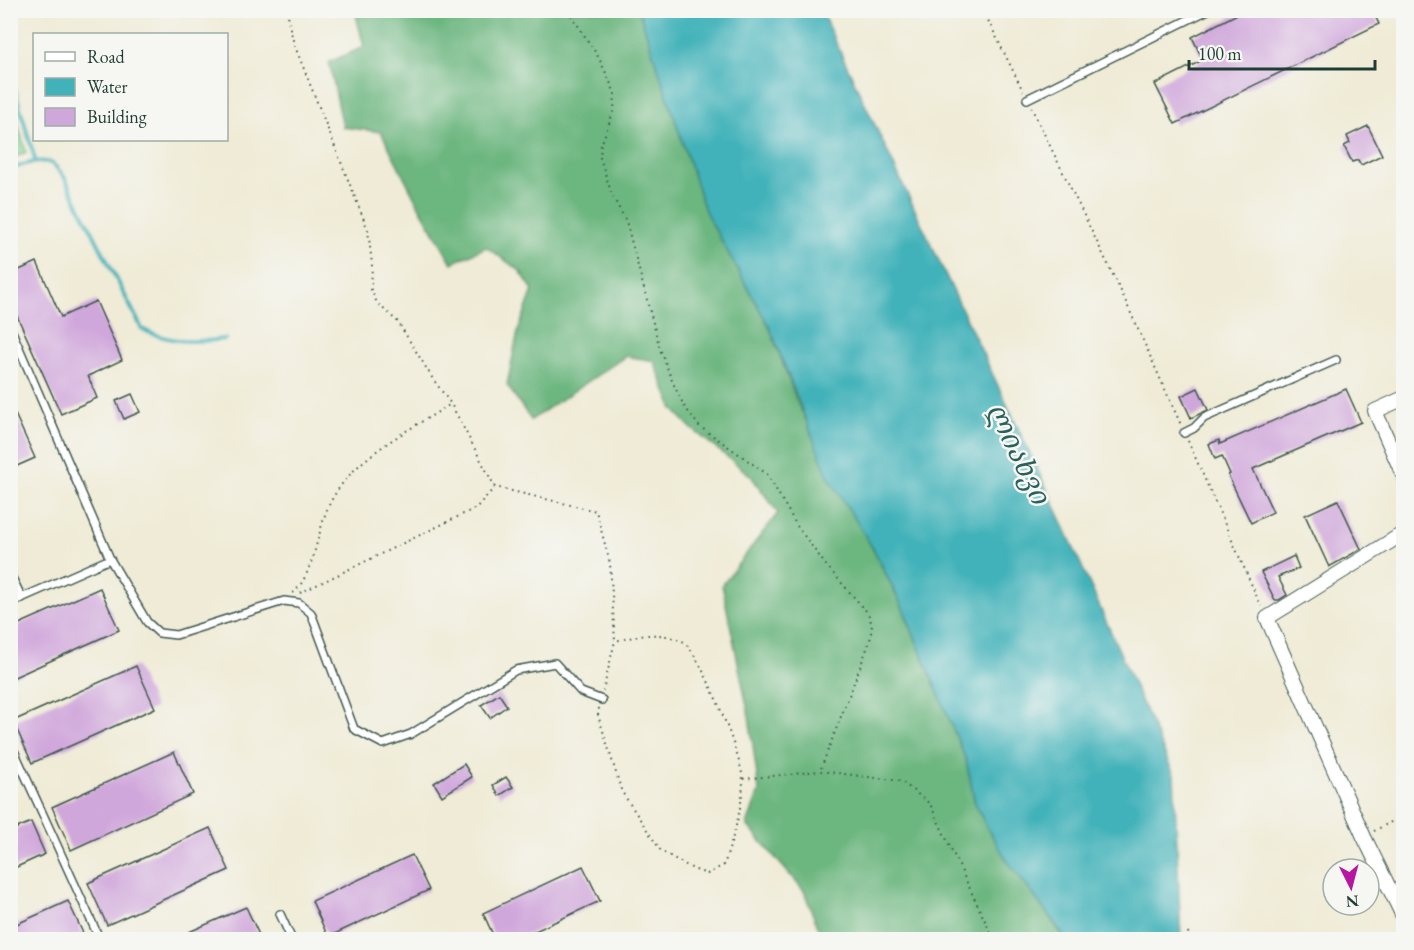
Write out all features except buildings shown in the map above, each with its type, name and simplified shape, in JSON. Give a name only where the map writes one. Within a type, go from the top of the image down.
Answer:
[{"type":"street","points":[[1404,398],[1375,411],[1404,477]]},
{"type":"street","points":[[1404,533],[1267,618],[1364,837],[1404,918]]},
{"type":"lane","points":[[1027,99],[1208,10]]},
{"type":"lane","points":[[10,327],[110,559],[147,622],[159,633],[176,634],[284,601],[299,603],[311,613],[354,729],[383,744],[411,734],[516,670],[555,663],[581,692],[602,700]]},
{"type":"lane","points":[[1184,433],[1194,428],[1204,418],[1336,360]]},
{"type":"lane","points":[[10,603],[110,559]]},
{"type":"lane","points":[[10,574],[22,598]]},
{"type":"lane","points":[[10,742],[100,939]]},
{"type":"lane","points":[[280,914],[292,939]]},
{"type":"path","points":[[289,10],[288,20],[294,44],[368,230],[372,264],[370,290],[377,303],[398,322],[451,404],[495,487],[596,512],[610,563],[615,641],[598,715],[622,792],[661,851],[707,874],[724,865],[740,817],[743,779],[739,757],[701,664],[684,641],[651,633],[615,641]]},
{"type":"path","points":[[568,10],[599,58],[615,93],[614,110],[601,145],[600,158],[612,195],[626,221],[660,350],[680,399],[699,426],[767,474],[798,526],[825,564],[868,614],[872,625],[870,641],[820,771]]},
{"type":"path","points":[[983,10],[1120,289],[1267,618]]},
{"type":"path","points":[[284,601],[299,588],[307,575],[318,534],[330,504],[343,483],[360,465],[384,446],[451,404]]},
{"type":"path","points":[[284,601],[476,508],[495,487]]},
{"type":"path","points":[[743,779],[820,771],[901,781],[930,804],[994,939]]},
{"type":"path","points":[[1364,837],[1404,815]]},
{"type":"path","points":[[1188,932],[1190,939]]},
{"type":"green space","points":[[355,11],[639,11],[706,213],[769,326],[797,402],[902,606],[966,760],[975,803],[987,828],[1065,939],[822,939],[804,891],[747,825],[759,791],[749,716],[722,585],[778,513],[751,476],[691,428],[673,409],[654,361],[626,356],[531,420],[507,385],[518,331],[533,290],[520,271],[486,247],[452,263],[420,208],[381,132],[343,127],[329,62],[364,47]]},
{"type":"green space","points":[[11,100],[26,152],[10,159]]},
{"type":"water","name":"ლიახვი","points":[[639,11],[821,11],[1060,517],[1174,775],[1181,939],[1065,939],[1006,859],[987,828],[975,803],[966,760],[902,606],[874,550],[827,474],[769,326],[706,213]]},
{"type":"waterway","points":[[10,60],[18,10]]},
{"type":"waterway","points":[[10,73],[36,163]]},
{"type":"waterway","points":[[10,170],[36,162],[51,163],[65,178],[142,329],[172,339],[204,341],[225,339]]}]
